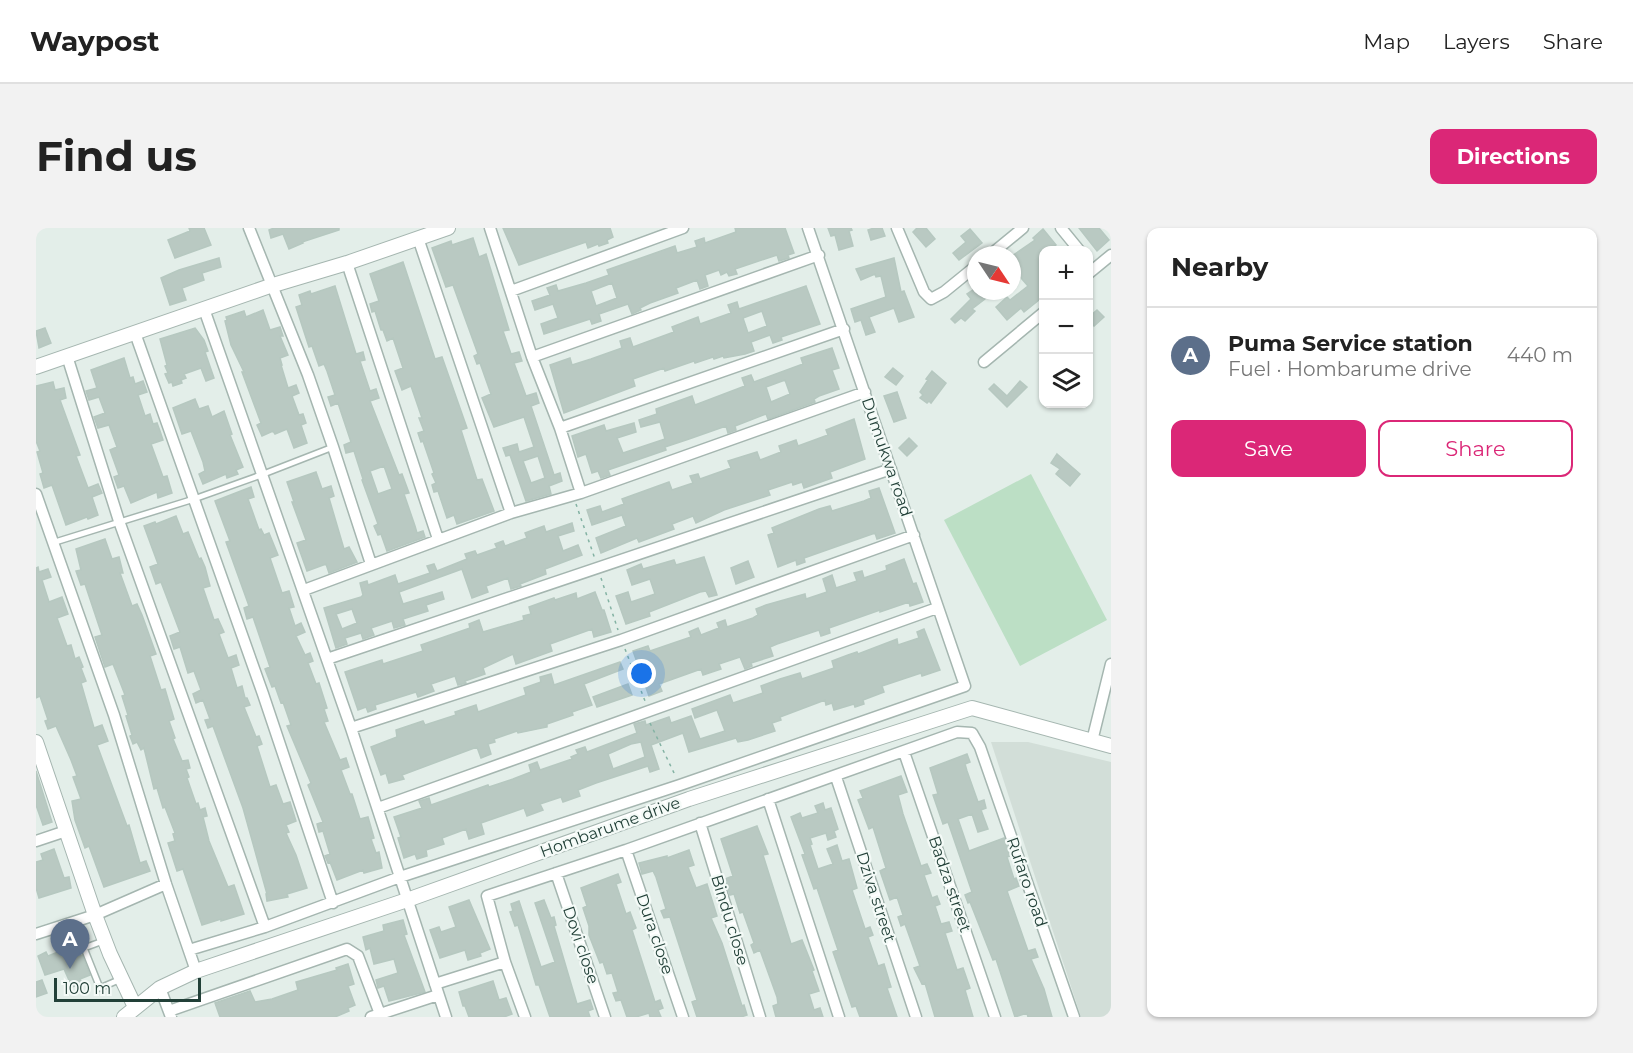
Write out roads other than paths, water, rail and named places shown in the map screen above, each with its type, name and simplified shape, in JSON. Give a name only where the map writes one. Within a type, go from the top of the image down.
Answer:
[{"type":"street","points":[[249,228],[270,286],[284,311],[333,447],[371,564]]},
{"type":"street","points":[[36,367],[270,286],[347,263],[448,228]]},
{"type":"street","points":[[490,228],[532,357],[560,428],[577,494]]},
{"type":"street","points":[[511,291],[683,228]]},
{"type":"street","name":"Dumukwa road","points":[[400,877],[680,785],[964,686],[808,228]]},
{"type":"street","points":[[897,228],[924,292],[931,298],[944,292],[967,273]]},
{"type":"street","points":[[1001,246],[1023,228]]},
{"type":"street","points":[[1061,228],[1076,246]]},
{"type":"street","points":[[418,238],[511,513]]},
{"type":"street","points":[[532,357],[819,255]]},
{"type":"street","points":[[1093,266],[1111,255]]},
{"type":"street","points":[[347,263],[438,539]]},
{"type":"street","points":[[204,309],[261,475],[304,590],[446,1017]]},
{"type":"street","points":[[984,362],[1039,316]]},
{"type":"street","points":[[560,428],[844,329]]},
{"type":"street","points":[[135,333],[263,694],[333,903]]},
{"type":"street","points":[[67,356],[119,521],[265,927]]},
{"type":"street","points":[[304,590],[511,513],[577,494],[865,392]]},
{"type":"street","points":[[327,659],[891,469]]},
{"type":"street","points":[[36,494],[114,715],[166,884],[196,971]]},
{"type":"street","points":[[351,728],[621,640],[914,535]]},
{"type":"street","points":[[378,807],[937,608]]},
{"type":"street","points":[[1092,741],[1111,664]]},
{"type":"street","name":"Hombarume drive","points":[[124,1017],[160,988],[196,971],[406,900],[689,799],[972,708],[1111,746]]},
{"type":"street","name":"Rufaro road","points":[[904,752],[957,732],[972,733],[980,747],[1074,1017]]},
{"type":"street","points":[[36,742],[39,758],[95,915],[135,1007]]},
{"type":"street","points":[[525,1017],[505,962],[487,896],[626,850],[904,752]]},
{"type":"street","name":"Badza street","points":[[904,752],[995,1017]]},
{"type":"street","name":"Dziva street","points":[[836,777],[916,1017]]},
{"type":"street","points":[[768,799],[839,1017]]},
{"type":"street","name":"Bindu close","points":[[700,823],[760,1017]]},
{"type":"street","points":[[36,841],[66,831]]},
{"type":"street","name":"Dura close","points":[[626,850],[683,1017]]},
{"type":"street","name":"Dovi close","points":[[556,873],[605,1017]]},
{"type":"street","points":[[189,950],[265,927],[400,877]]},
{"type":"street","points":[[36,934],[95,915],[166,884]]},
{"type":"street","points":[[160,988],[170,1014],[347,949],[358,956],[376,1016],[505,962]]},
{"type":"lane","points":[[52,543],[194,499],[333,447]]},
{"type":"lane","points":[[105,940],[84,948],[100,988],[123,979]]},
{"type":"place","name":"Puma Service station","points":[[70,969]]}]
